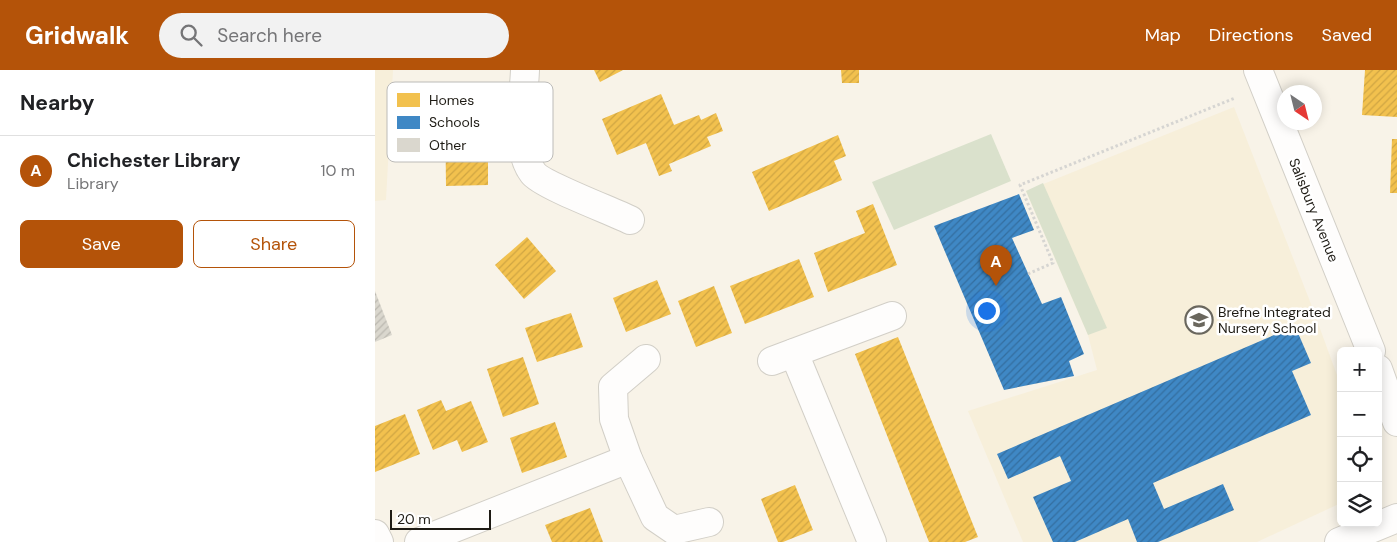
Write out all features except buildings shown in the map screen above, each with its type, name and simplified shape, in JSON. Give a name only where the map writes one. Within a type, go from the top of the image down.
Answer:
[{"type":"street","name":"Salisbury Avenue","points":[[1258,70],[1369,347]]},
{"type":"street","points":[[528,162],[533,173],[547,183],[630,220]]},
{"type":"street","points":[[873,542],[783,357],[892,316]]},
{"type":"street","points":[[646,359],[613,387],[614,418],[628,459],[655,517],[673,530],[709,522]]},
{"type":"street","points":[[1386,378],[1397,422]]},
{"type":"street","points":[[419,542],[628,459]]},
{"type":"street","points":[[1339,542],[1397,518]]},
{"type":"street","points":[[375,534],[379,542]]},
{"type":"path","points":[[1028,274],[1053,263],[1020,185],[1240,96]]},
{"type":"shaded area","points":[[375,70],[393,70],[392,82],[387,82],[388,162],[386,200],[375,201]]},
{"type":"shaded area","name":"Brefne Integrated Nursery School","points":[[1234,107],[1337,375],[1337,505],[1257,542],[1023,542],[968,411],[1097,370],[1088,335],[1026,191]]},
{"type":"green space","points":[[991,134],[1011,181],[894,230],[872,182]]},
{"type":"green space","points":[[1043,183],[1107,328],[1088,335],[1026,191]]},
{"type":"place","name":"Chichester Library","points":[[996,286]]},
{"type":"place","name":"Brefne Integrated Nursery School","points":[[1199,320]]}]
